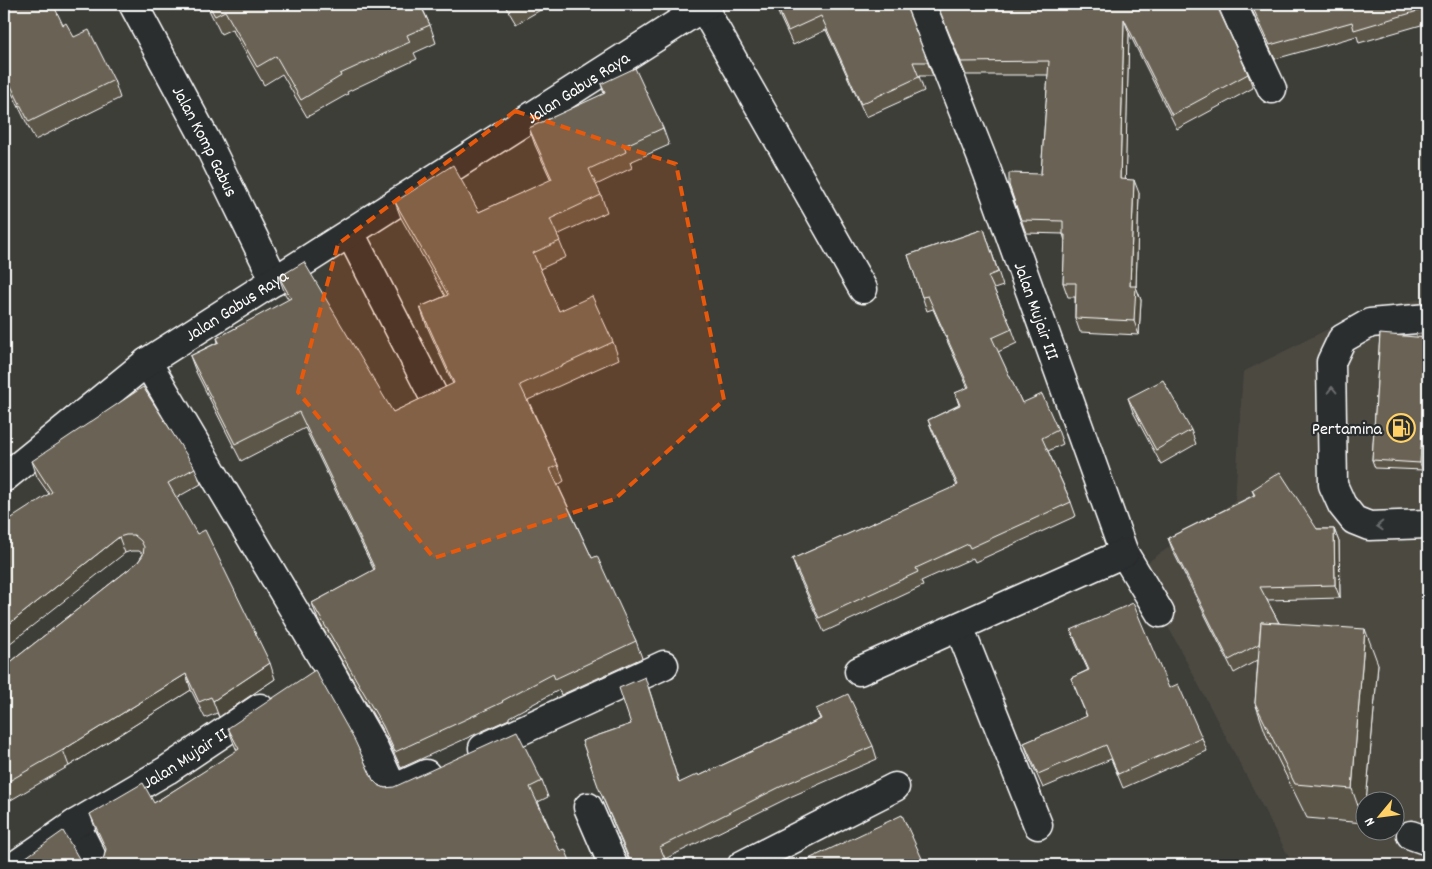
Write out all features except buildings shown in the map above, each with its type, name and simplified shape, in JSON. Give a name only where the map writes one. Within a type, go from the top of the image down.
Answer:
[{"type":"street","name":"Jalan Komp Gabus","points":[[132,4],[208,144],[265,262]]},
{"type":"street","name":"Jalan Mujair III","points":[[920,4],[987,170],[1124,553],[1160,613]]},
{"type":"street","points":[[1232,4],[1272,89]]},
{"type":"street","name":"Jalan Gabus Raya","points":[[4,478],[147,362],[265,262],[350,233],[706,5]]},
{"type":"street","points":[[706,5],[863,289]]},
{"type":"street","points":[[350,233],[433,395]]},
{"type":"street","points":[[1428,318],[1370,322],[1342,339],[1331,362],[1333,485],[1342,505],[1354,520],[1369,526],[1428,524]]},
{"type":"street","points":[[147,362],[376,750],[394,788],[664,665]]},
{"type":"street","points":[[859,671],[1124,553]]},
{"type":"street","points":[[959,627],[1038,825]]},
{"type":"street","points":[[302,680],[326,664]]},
{"type":"street","name":"Jalan Mujair II","points":[[16,865],[75,824],[167,770],[278,696]]},
{"type":"street","points":[[742,865],[895,788]]},
{"type":"street","points":[[588,807],[614,865]]},
{"type":"street","points":[[75,824],[96,865]]},
{"type":"highlighted area","points":[[515,111],[676,164],[724,400],[615,499],[434,558],[298,392],[338,244]]},
{"type":"shaded area","points":[[1428,297],[1428,865],[1293,865],[1138,569],[1235,501],[1243,372],[1356,315]]},
{"type":"place","name":"Pertamina","points":[[1401,428]]}]
